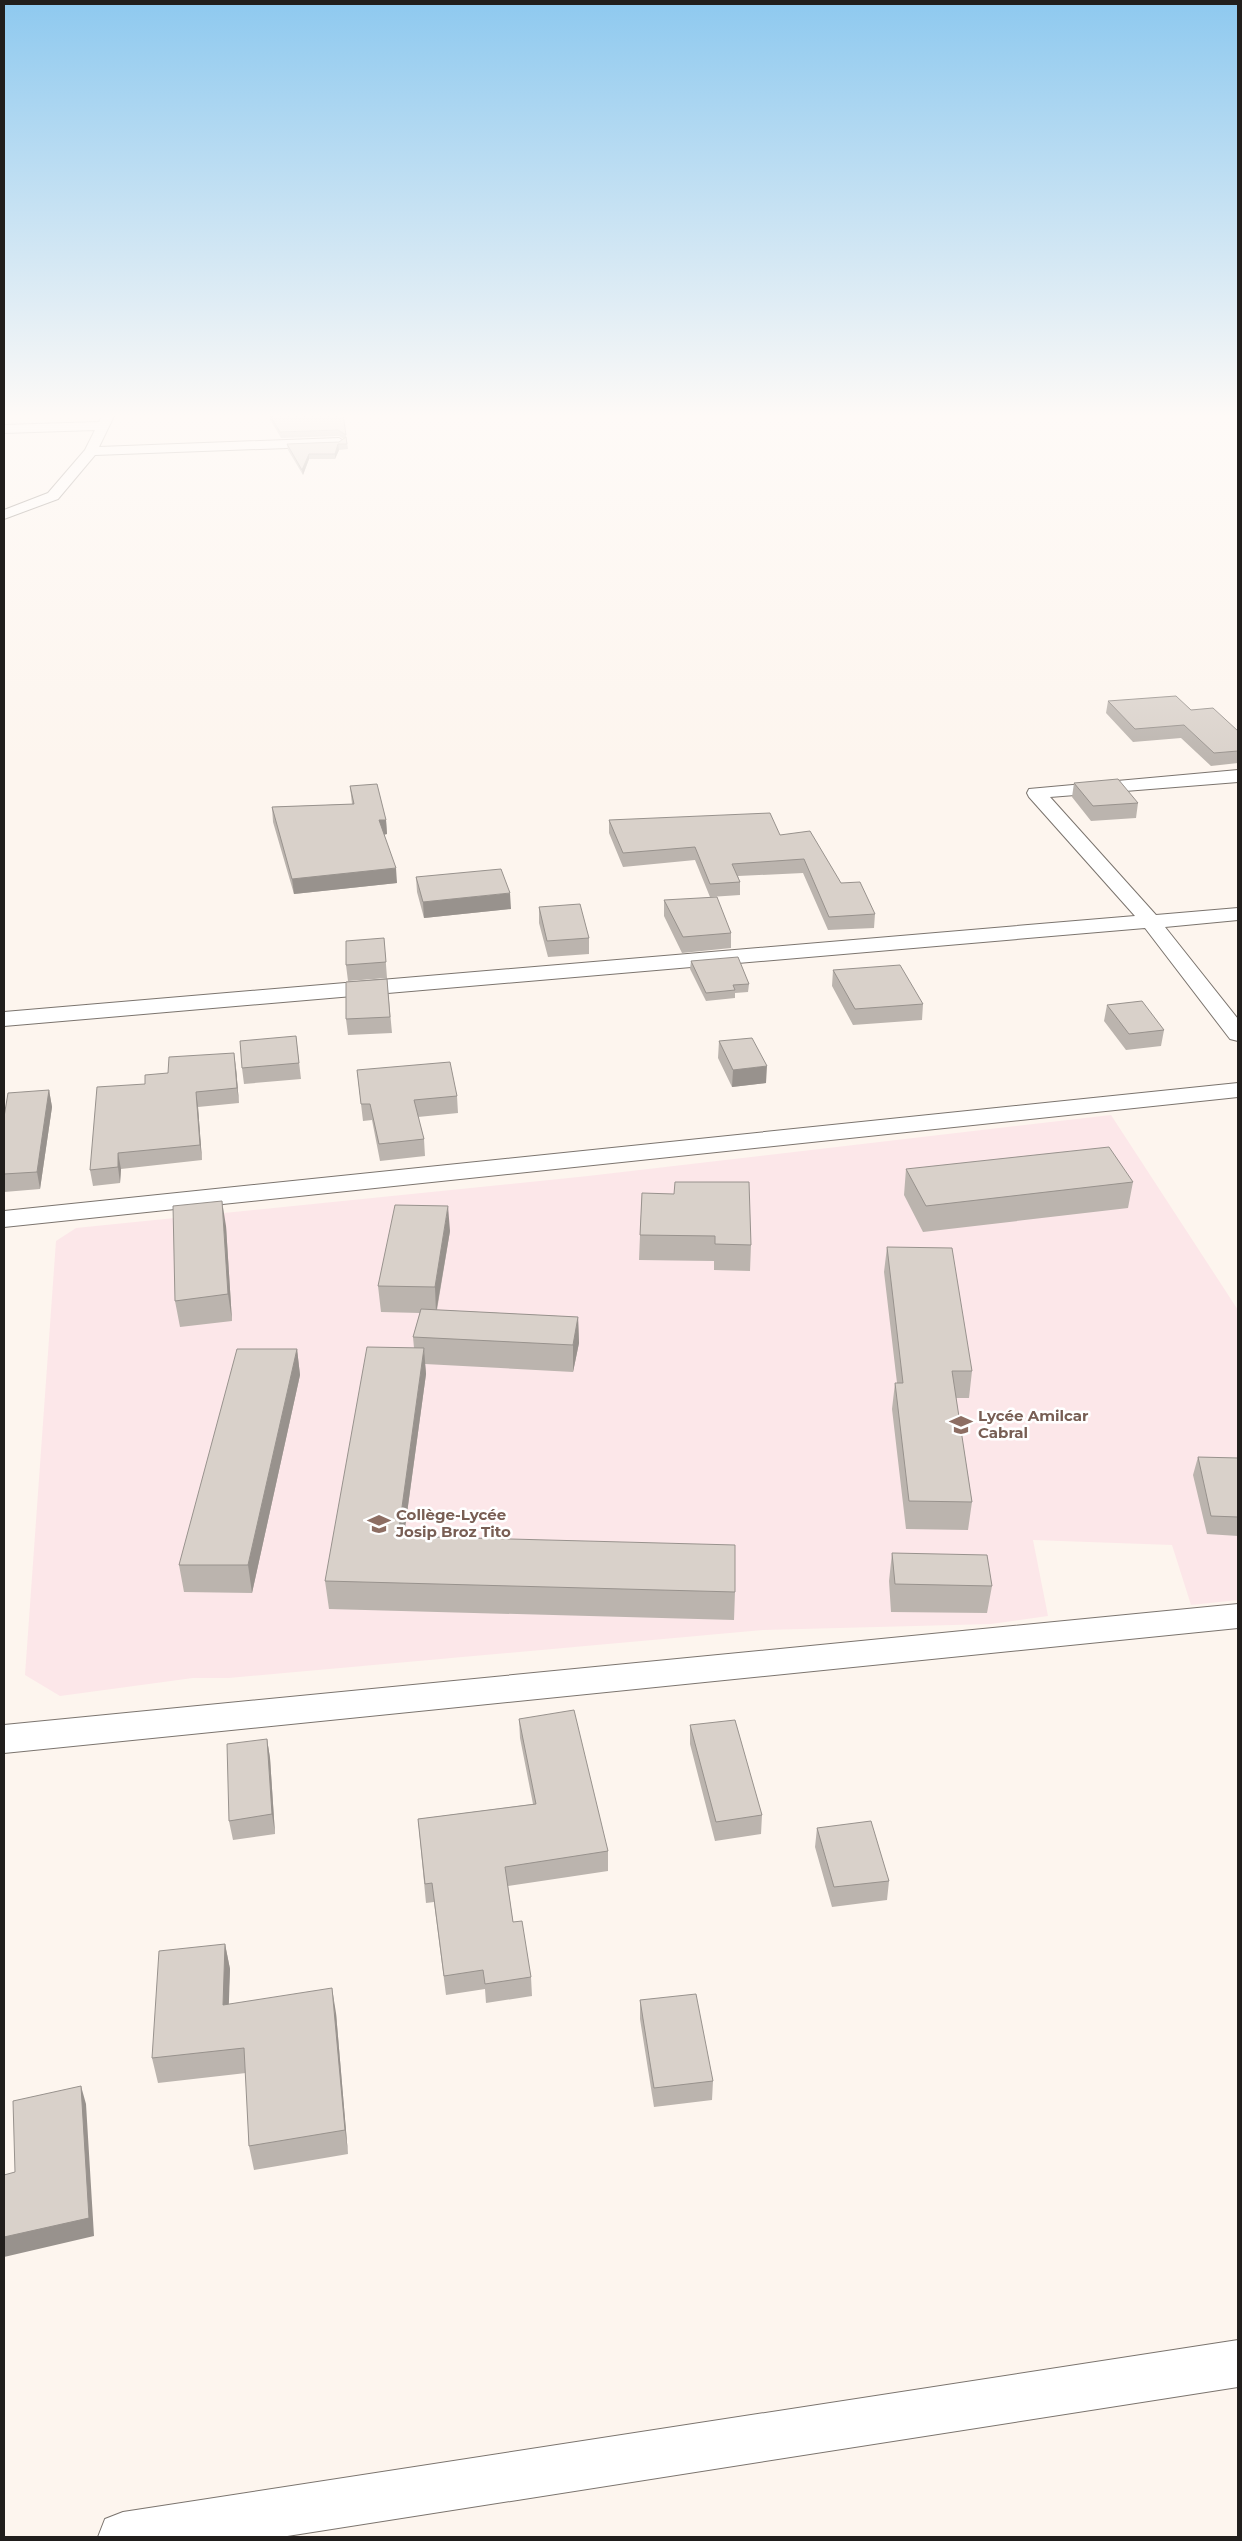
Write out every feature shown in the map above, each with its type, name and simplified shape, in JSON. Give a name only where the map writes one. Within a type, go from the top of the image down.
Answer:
[{"type":"street","points":[[1238,776],[1036,793],[1150,921],[1238,1034]]},
{"type":"street","points":[[4,1019],[1238,914]]},
{"type":"street","points":[[4,1219],[1238,1090]]},
{"type":"street","points":[[4,1739],[672,1674],[1238,1616]]},
{"type":"street","points":[[123,2537],[1238,2363]]},
{"type":"shaded area","points":[[1111,1115],[1238,1310],[1238,1600],[1191,1605],[1172,1545],[1033,1540],[1048,1616],[991,1624],[763,1630],[229,1678],[193,1678],[60,1696],[25,1675],[56,1241],[76,1228],[588,1176]]},
{"type":"building","points":[[1176,696],[1191,710],[1213,708],[1238,731],[1238,751],[1214,753],[1184,725],[1135,729],[1108,701]]},
{"type":"building","points":[[1118,779],[1138,803],[1093,806],[1074,783]]},
{"type":"building","points":[[377,784],[386,820],[379,820],[396,868],[292,879],[272,807],[354,804],[350,786]]},
{"type":"building","points":[[770,813],[780,835],[810,831],[841,883],[860,882],[875,914],[829,917],[804,859],[732,864],[740,882],[710,884],[695,847],[623,853],[609,820]]},
{"type":"building","points":[[501,869],[510,893],[423,902],[416,877]]},
{"type":"building","points":[[717,897],[731,933],[683,937],[664,900]]},
{"type":"building","points":[[580,904],[589,938],[547,941],[539,907]]},
{"type":"building","points":[[384,938],[386,962],[346,965],[346,941]]},
{"type":"building","points":[[738,957],[749,984],[733,985],[735,990],[706,993],[691,961]]},
{"type":"building","points":[[900,965],[923,1004],[855,1009],[833,970]]},
{"type":"building","points":[[387,979],[390,1017],[346,1019],[346,982]]},
{"type":"building","points":[[1142,1001],[1164,1030],[1129,1034],[1107,1005]]},
{"type":"building","points":[[296,1036],[299,1063],[242,1068],[240,1041]]},
{"type":"building","points":[[752,1038],[767,1066],[733,1070],[719,1041]]},
{"type":"building","points":[[234,1053],[237,1088],[196,1092],[200,1145],[118,1153],[118,1167],[90,1170],[97,1087],[145,1084],[145,1075],[168,1073],[169,1057]]},
{"type":"building","points":[[450,1062],[457,1096],[414,1100],[424,1139],[379,1144],[370,1104],[361,1104],[357,1070]]},
{"type":"building","points":[[49,1090],[37,1172],[4,1174],[4,1117],[8,1093]]},
{"type":"building","points":[[1109,1147],[1133,1182],[926,1206],[906,1169]]},
{"type":"building","points":[[675,1182],[749,1182],[751,1245],[715,1244],[715,1236],[640,1235],[642,1193],[674,1194]]},
{"type":"building","points":[[222,1201],[228,1294],[175,1301],[173,1206]]},
{"type":"building","points":[[395,1205],[448,1206],[435,1287],[378,1286]]},
{"type":"building","points":[[887,1247],[952,1248],[972,1371],[952,1371],[972,1502],[909,1501],[895,1383],[903,1383]]},
{"type":"building","points":[[421,1309],[578,1317],[573,1345],[413,1337]]},
{"type":"building","points":[[367,1347],[424,1348],[398,1536],[735,1545],[735,1592],[325,1581]]},
{"type":"building","points":[[237,1349],[297,1349],[248,1565],[179,1565]]},
{"type":"building","points":[[1198,1457],[1238,1458],[1238,1517],[1211,1516]]},
{"type":"building","points":[[892,1553],[987,1555],[992,1586],[895,1584]]},
{"type":"building","points":[[574,1710],[608,1851],[505,1867],[513,1922],[522,1921],[531,1977],[485,1984],[483,1970],[444,1976],[432,1883],[425,1884],[418,1819],[536,1804],[519,1719]]},
{"type":"building","points":[[735,1720],[762,1815],[716,1822],[690,1725]]},
{"type":"building","points":[[267,1739],[272,1814],[229,1821],[227,1744]]},
{"type":"building","points":[[871,1821],[889,1881],[834,1887],[817,1828]]},
{"type":"building","points":[[225,1944],[223,2005],[332,1988],[345,2130],[249,2146],[244,2048],[152,2058],[159,1951]]},
{"type":"building","points":[[696,1994],[713,2081],[654,2088],[640,2000]]},
{"type":"building","points":[[81,2086],[89,2218],[4,2237],[4,2175],[15,2172],[13,2101]]},
{"type":"place","name":"Lycée Amilcar Cabral","points":[[961,1425]]},
{"type":"place","name":"Collège-Lycée Josip Broz Tito","points":[[379,1524]]}]
